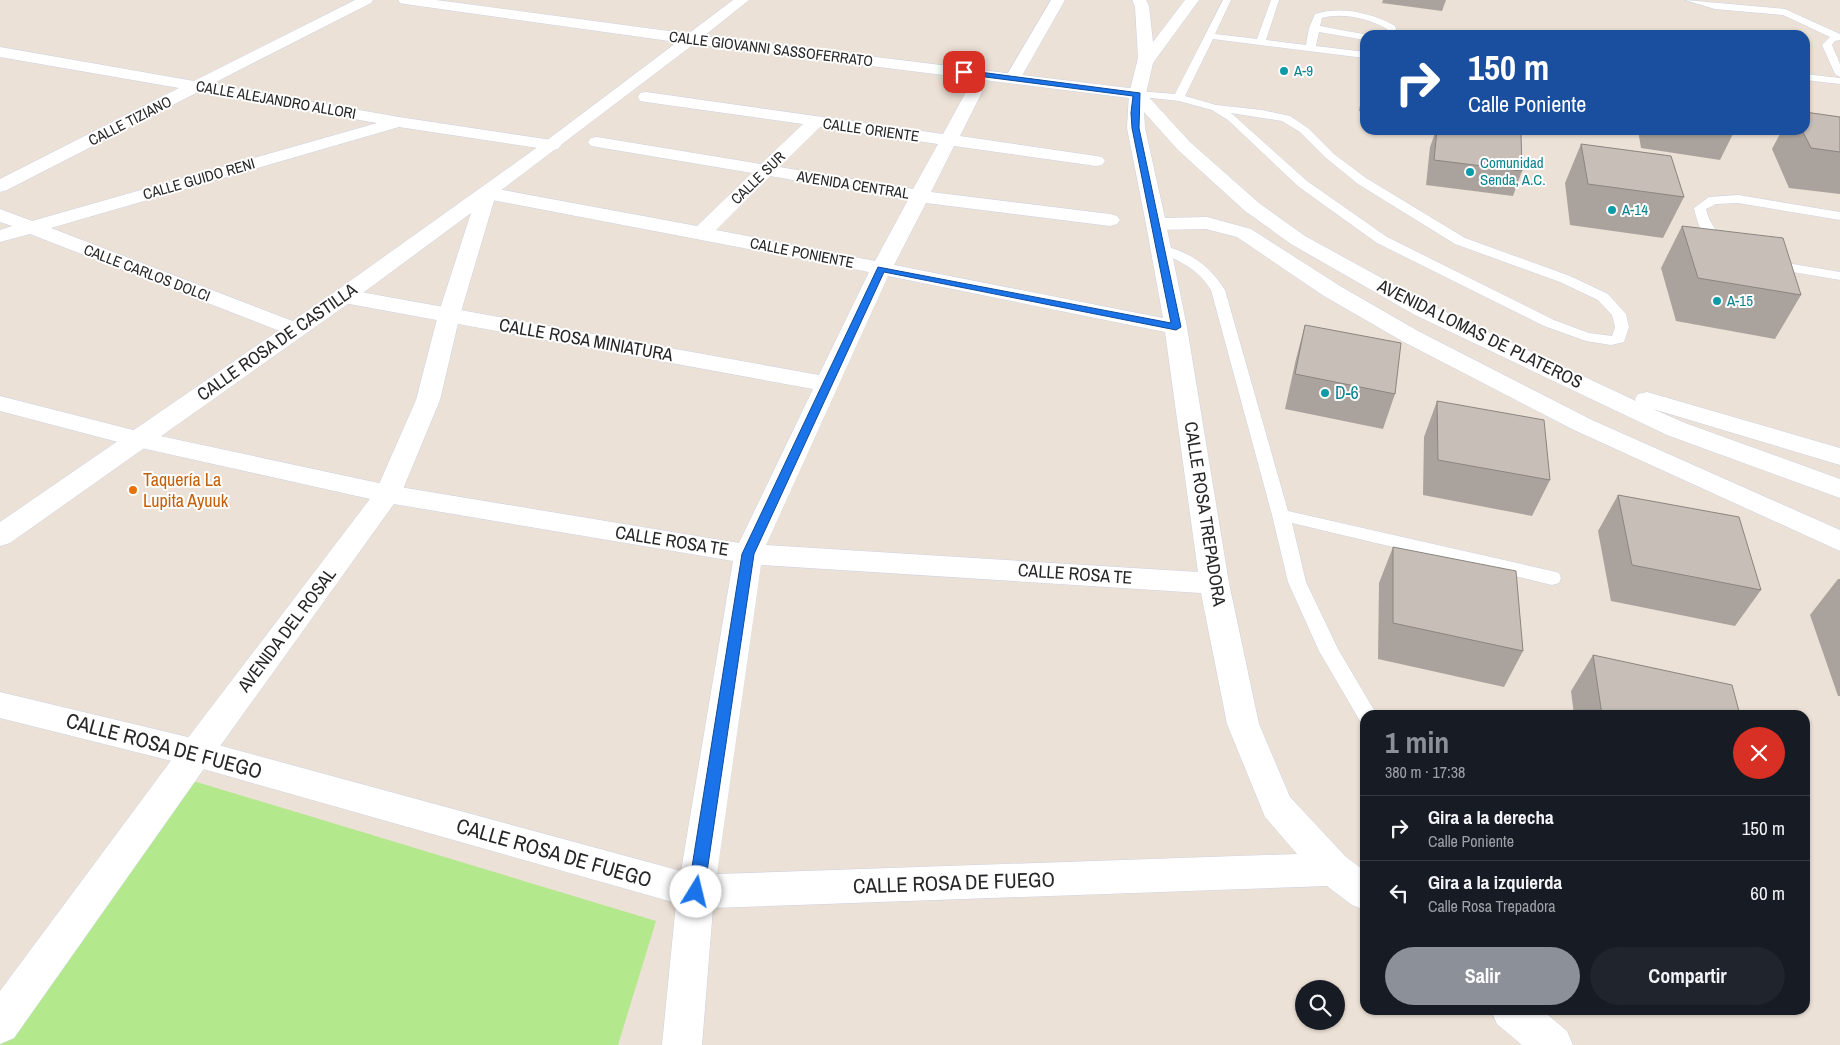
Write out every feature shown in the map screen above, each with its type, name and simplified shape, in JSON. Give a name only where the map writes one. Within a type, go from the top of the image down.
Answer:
[{"type":"street","name":"CALLE TIZIANO","points":[[0,186],[366,0]]},
{"type":"street","name":"CALLE GIOVANNI SASSOFERRATO","points":[[405,0],[691,39],[1137,94]]},
{"type":"street","name":"CALLE ROSA DE CASTILLA","points":[[0,536],[344,296],[487,193],[742,0]]},
{"type":"street","points":[[1013,78],[1058,0]]},
{"type":"street","points":[[1139,0],[1142,6],[1146,62]]},
{"type":"street","points":[[1146,62],[1192,0]]},
{"type":"street","name":"CALLE ALEJANDRO ALLORI","points":[[0,52],[399,122],[552,145]]},
{"type":"street","name":"CALLE ROSA TREPADORA","points":[[1146,62],[1137,94],[1136,128],[1176,327],[1214,583],[1243,724],[1277,806],[1333,869],[1360,889]]},
{"type":"street","points":[[682,1045],[696,892],[748,554],[881,269],[974,92]]},
{"type":"street","name":"AVENIDA LOMAS DE PLATEROS","points":[[1137,94],[1184,146],[1218,178],[1252,207],[1298,240],[1423,310],[1676,429],[1840,489]]},
{"type":"street","name":"CALLE ORIENTE","points":[[646,97],[1096,161]]},
{"type":"street","name":"CALLE GUIDO RENI","points":[[0,236],[399,122]]},
{"type":"street","name":"CALLE SUR","points":[[701,233],[815,122]]},
{"type":"street","name":"AVENIDA CENTRAL","points":[[597,142],[919,196],[1110,220]]},
{"type":"street","name":"CALLE PONIENTE","points":[[487,193],[701,233],[1176,327]]},
{"type":"street","name":"AVENIDA DEL ROSAL","points":[[0,1024],[196,753],[388,494],[428,400],[449,315],[487,193]]},
{"type":"street","name":"CALLE CARLOS DOLCI","points":[[0,215],[29,228],[295,330]]},
{"type":"street","name":"AVENIDA LOMAS DE PLATEROS","points":[[1158,236],[1206,224],[1244,233],[1332,292],[1410,336],[1583,425],[1840,540]]},
{"type":"street","name":"CALLE ROSA MINIATURA","points":[[344,296],[827,384]]},
{"type":"street","points":[[1547,368],[1840,457]]},
{"type":"street","name":"CALLE ROSA TE","points":[[0,403],[137,440],[388,494],[748,554],[1214,583]]},
{"type":"street","name":"CALLE ROSA DE FUEGO","points":[[0,705],[196,753],[696,892],[1333,869]]},
{"type":"street","points":[[1517,1015],[1553,1045]]},
{"type":"lane","points":[[1179,98],[1227,0]]},
{"type":"lane","points":[[1260,43],[1275,0]]},
{"type":"lane","points":[[1689,0],[1732,9],[1785,12],[1840,38]]},
{"type":"lane","points":[[1785,12],[1793,1]]},
{"type":"lane","points":[[1310,49],[1318,16],[1324,13],[1335,13],[1384,22],[1392,30]]},
{"type":"lane","points":[[1314,28],[1360,36]]},
{"type":"lane","points":[[1209,36],[1360,54]]},
{"type":"lane","points":[[1840,38],[1832,39],[1827,45],[1840,74]]},
{"type":"lane","points":[[1810,78],[1840,81]]},
{"type":"lane","points":[[1137,94],[1179,98],[1216,108],[1262,113],[1286,118],[1304,130],[1330,156],[1362,181],[1460,241],[1565,279],[1603,297],[1619,314],[1622,327],[1619,338],[1611,341],[1586,337],[1549,323],[1382,240],[1303,184],[1232,118],[1216,108]]},
{"type":"lane","points":[[1735,253],[1727,250],[1708,234],[1702,221],[1700,208],[1713,200],[1738,200],[1840,216]]},
{"type":"lane","points":[[1158,236],[1195,263],[1211,278],[1218,290],[1281,515],[1296,582],[1329,651],[1364,710]]},
{"type":"lane","points":[[1758,262],[1840,276]]},
{"type":"lane","points":[[1281,515],[1552,578]]},
{"type":"green space","points":[[190,780],[656,921],[618,1045],[0,1045]]},
{"type":"building","points":[[1810,113],[1840,117],[1840,152],[1811,148],[1804,135],[1810,135]]},
{"type":"building","points":[[1436,135],[1521,135],[1522,171],[1434,160]]},
{"type":"building","points":[[1581,144],[1671,156],[1684,197],[1588,184]]},
{"type":"building","points":[[1682,226],[1783,238],[1801,295],[1698,278]]},
{"type":"building","points":[[1305,325],[1401,343],[1395,394],[1295,374]]},
{"type":"building","points":[[1437,401],[1544,420],[1550,480],[1438,460]]},
{"type":"building","points":[[1618,495],[1739,517],[1761,590],[1632,565]]},
{"type":"building","points":[[1393,547],[1516,571],[1523,651],[1393,623]]},
{"type":"building","points":[[1593,655],[1732,685],[1739,710],[1601,710]]},
{"type":"place","name":"A-9","points":[[1284,71]]},
{"type":"place","name":"Comunidad Senda, A.C.","points":[[1470,172]]},
{"type":"place","name":"A-14","points":[[1612,210]]},
{"type":"place","name":"A-15","points":[[1717,301]]},
{"type":"place","name":"D-6","points":[[1325,393]]},
{"type":"place","name":"Taquería La Lupita Ayuuk","points":[[133,490]]},
{"type":"route","points":[[696,892],[748,554],[881,269],[1176,327],[1136,128],[1137,94],[964,72]]}]
